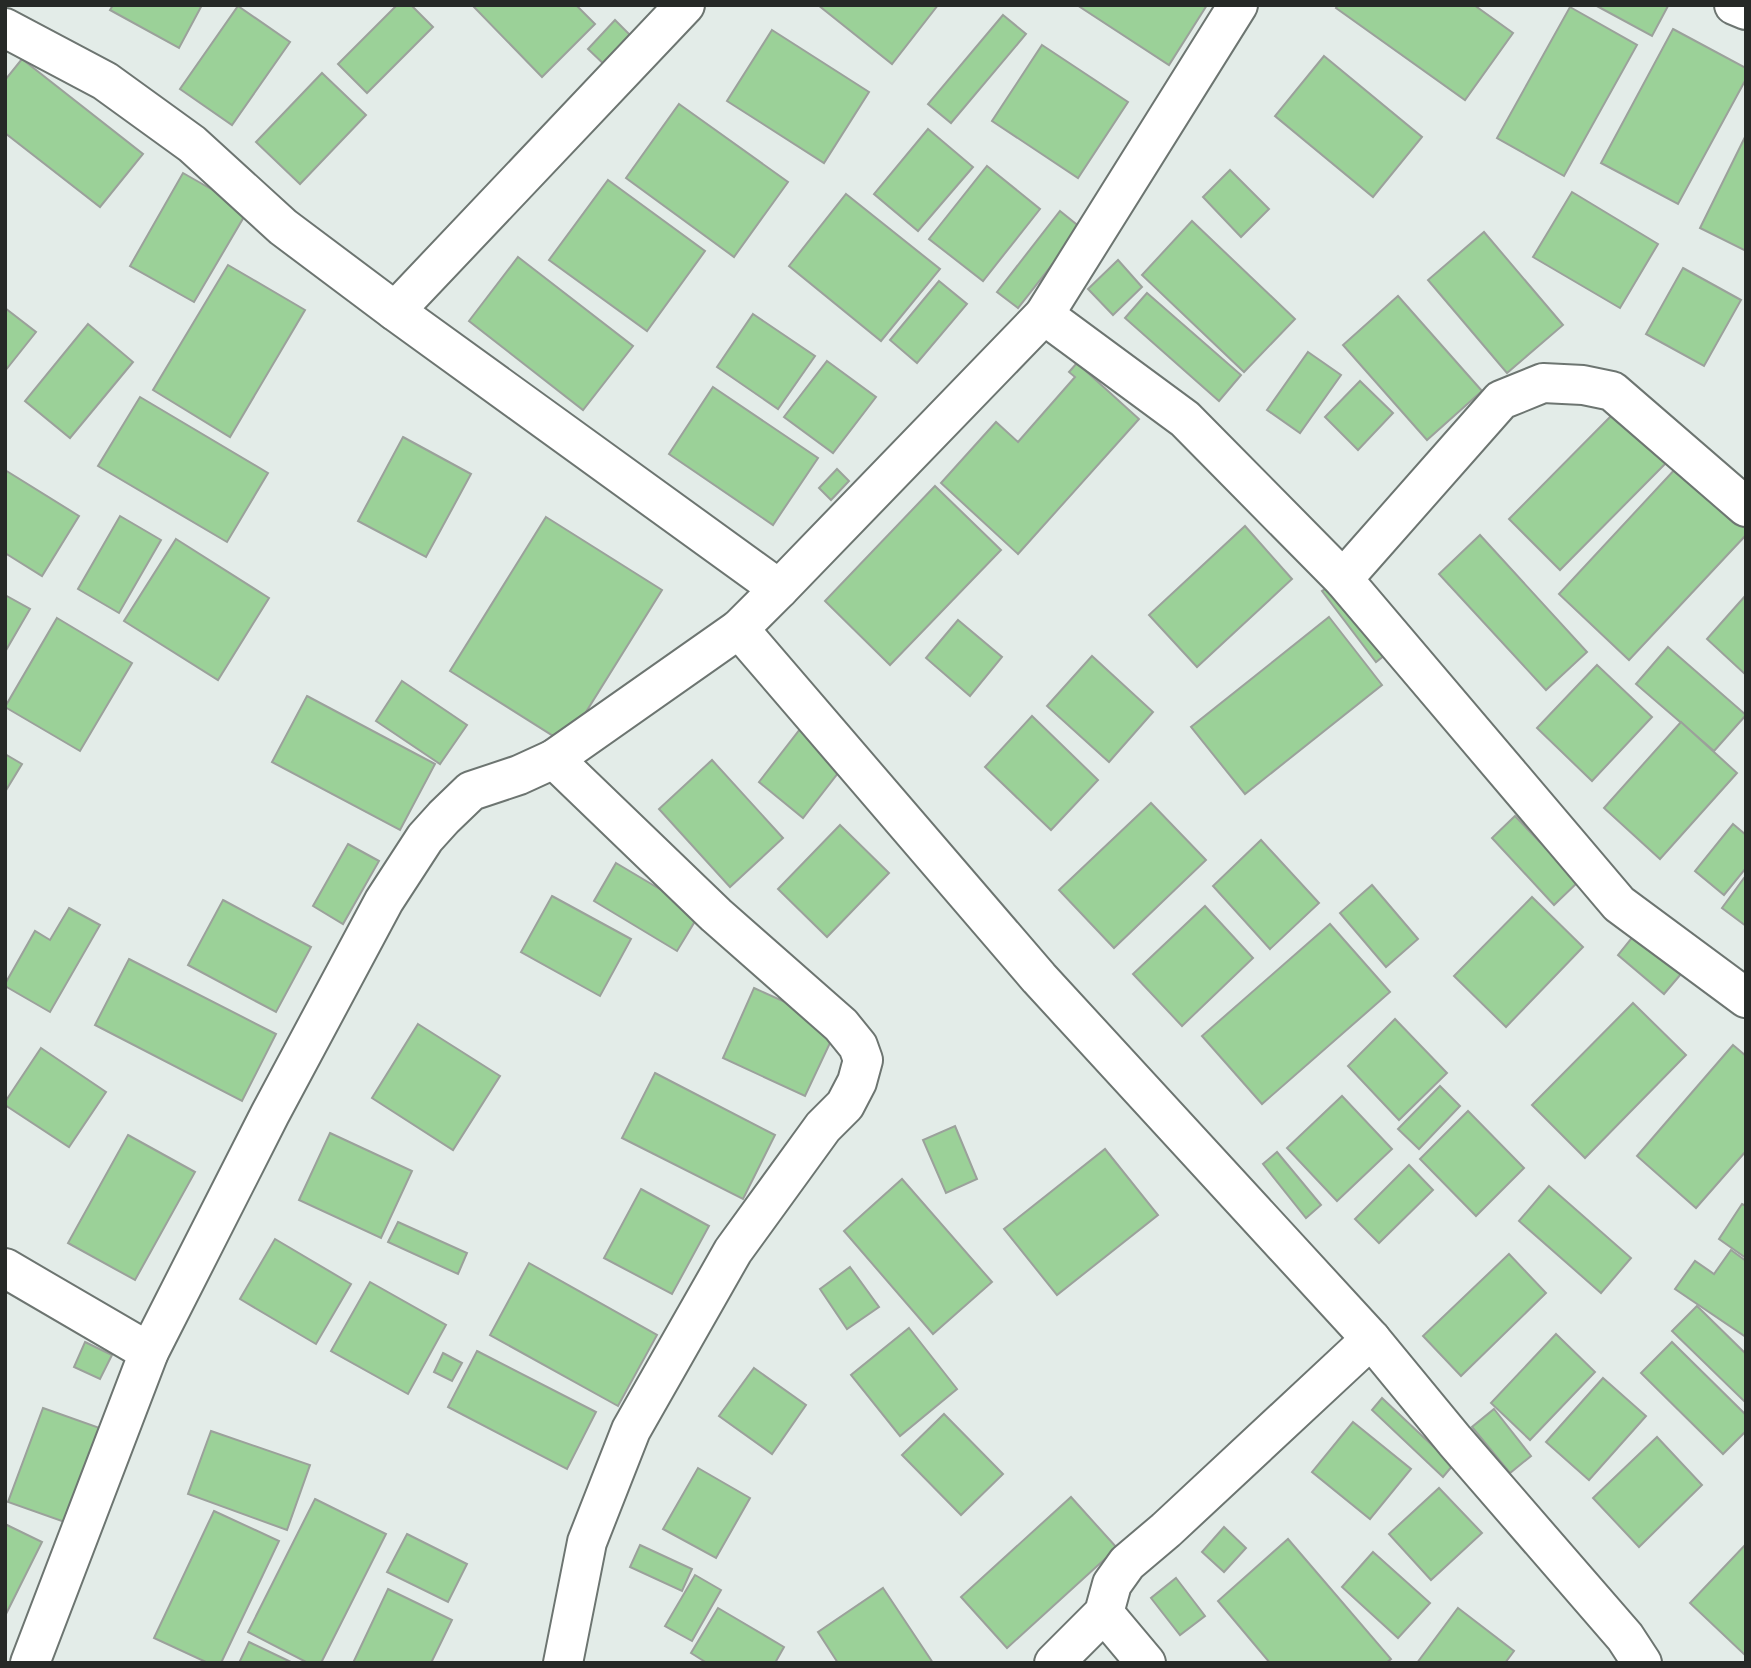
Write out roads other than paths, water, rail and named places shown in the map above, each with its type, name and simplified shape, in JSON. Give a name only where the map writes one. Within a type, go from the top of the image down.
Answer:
[{"type":"street","points":[[395,311],[685,5]]},
{"type":"street","points":[[36,1661],[149,1352],[258,1138],[384,901],[425,838],[471,791],[519,775],[554,759],[739,629],[779,589],[1044,315],[1238,5]]},
{"type":"street","points":[[1734,5],[1746,10]]},
{"type":"street","points":[[5,28],[105,81],[192,144],[284,227],[395,311],[779,589]]},
{"type":"street","points":[[1044,315],[1185,419],[1343,579],[1619,904],[1746,998]]},
{"type":"street","points":[[1343,579],[1501,400],[1542,383],[1583,385],[1612,391],[1746,507]]},
{"type":"street","points":[[739,629],[1039,978],[1371,1339],[1455,1441],[1625,1637],[1642,1663]]},
{"type":"street","points":[[554,759],[716,915],[841,1025],[858,1046],[863,1059],[857,1082],[845,1105],[823,1128],[733,1251],[631,1430],[587,1542],[563,1663]]},
{"type":"street","points":[[5,1268],[149,1352]]},
{"type":"street","points":[[1054,1663],[1104,1613],[1112,1584],[1127,1563],[1371,1339]]},
{"type":"street","points":[[1104,1613],[1146,1663]]}]
